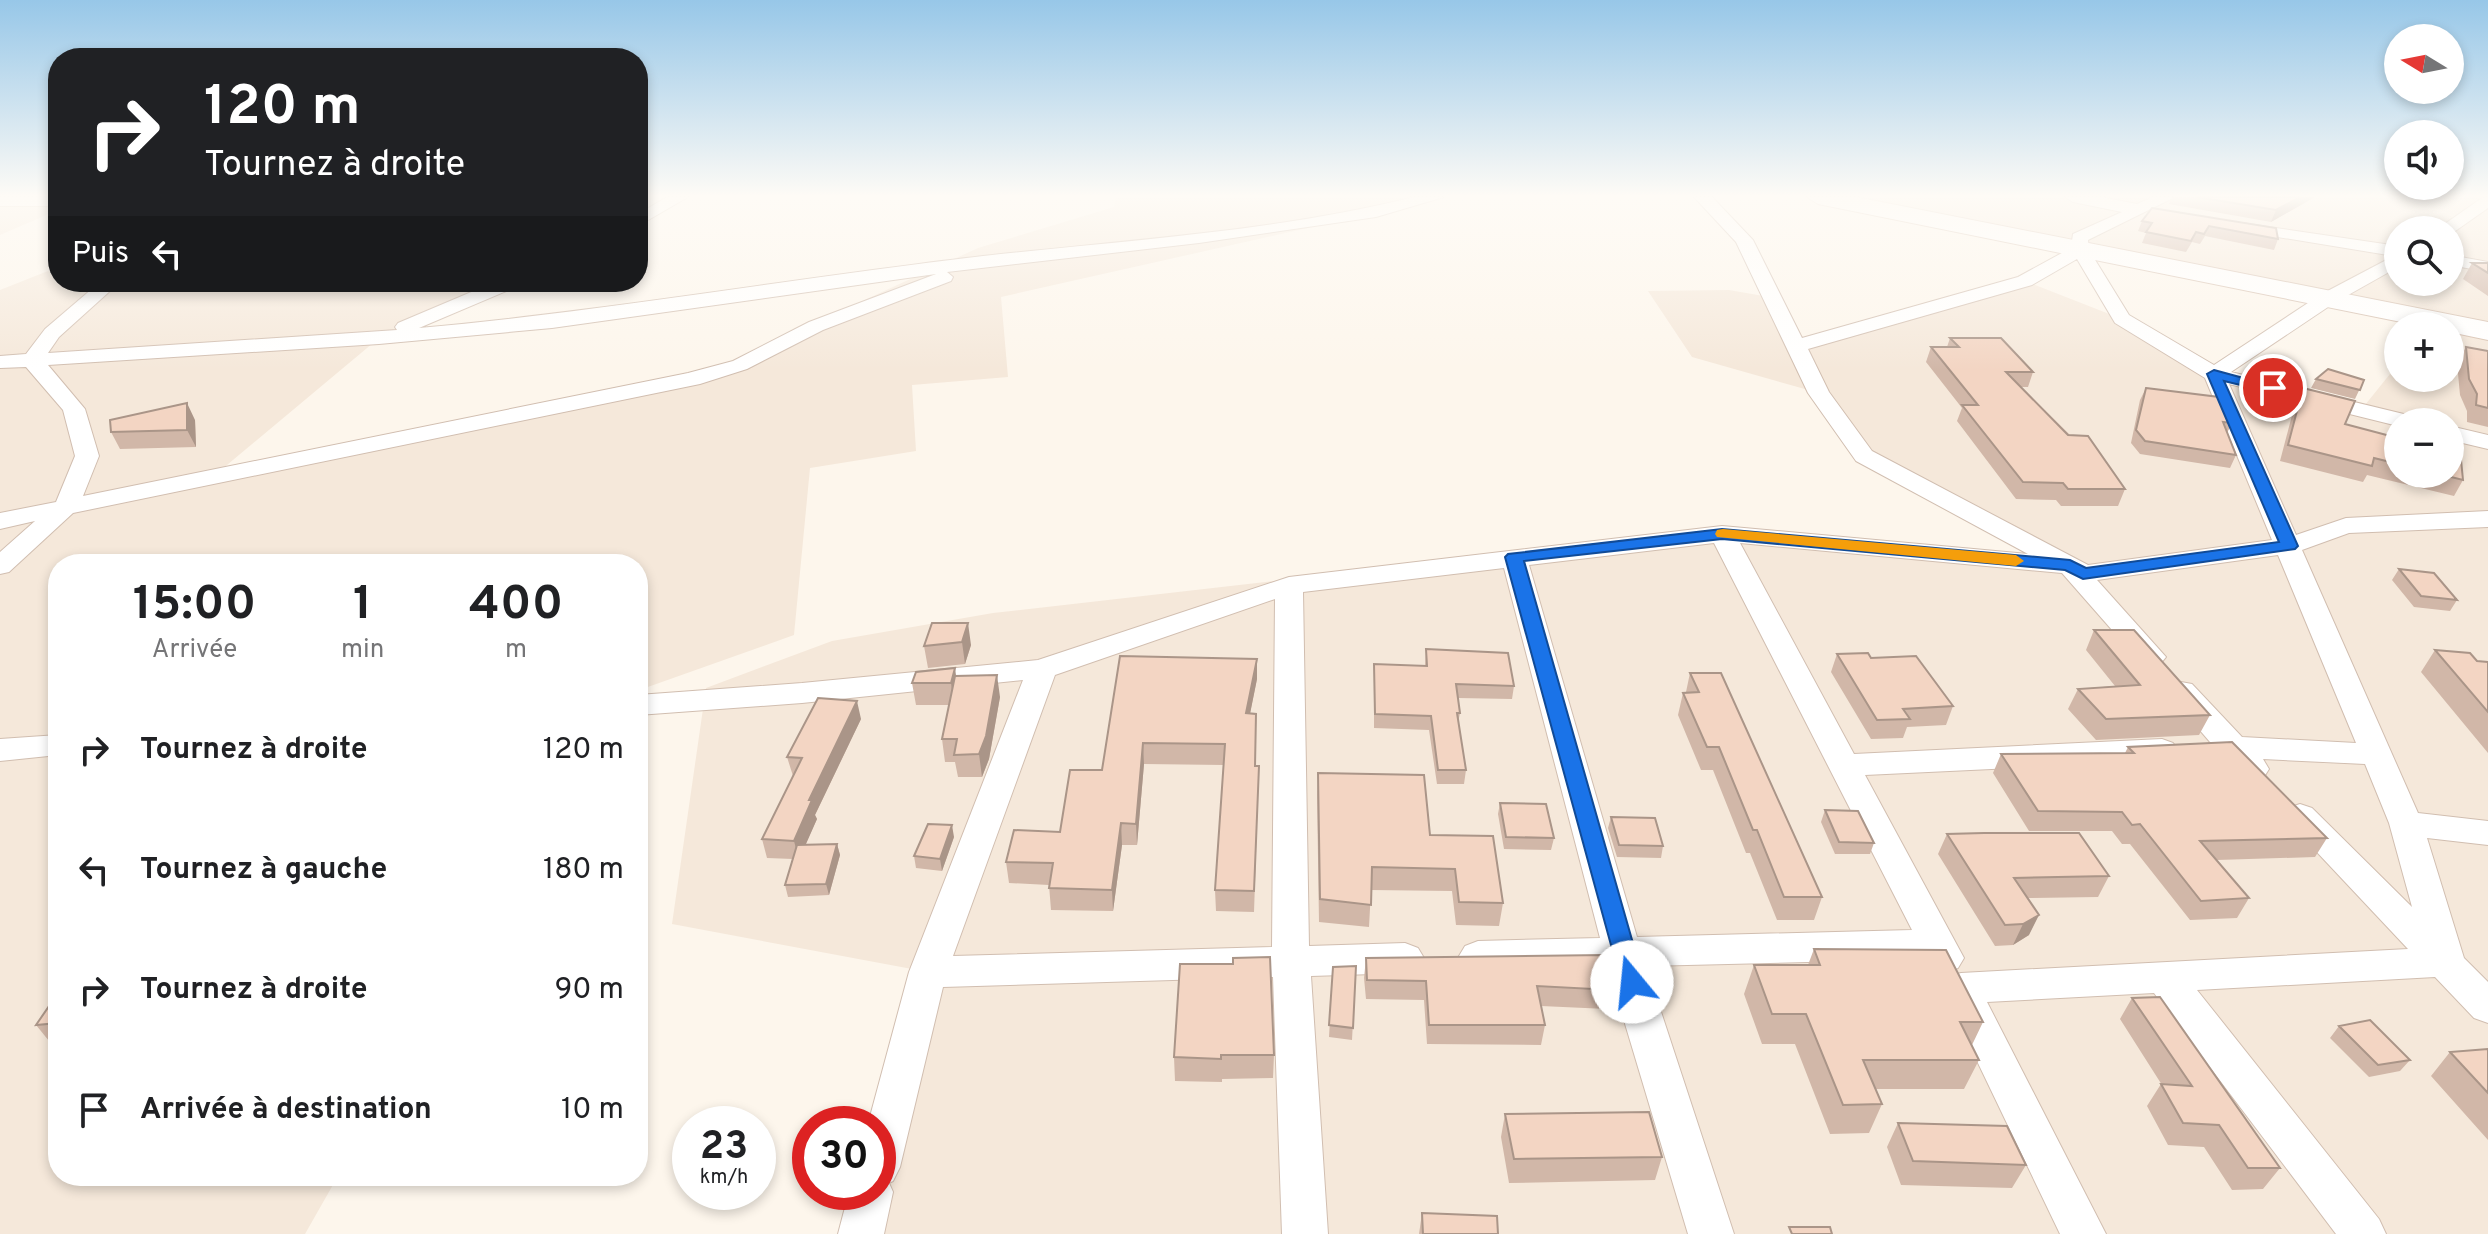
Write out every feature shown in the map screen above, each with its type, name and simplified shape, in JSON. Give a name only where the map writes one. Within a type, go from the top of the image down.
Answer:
[{"type":"street","points":[[0,362],[379,338],[552,322],[1047,255]]},
{"type":"street","points":[[1751,255],[1819,393],[1864,456],[2083,574],[2289,546],[2346,526],[2488,519]]},
{"type":"street","points":[[1797,346],[2025,281],[2072,255]]},
{"type":"street","points":[[2083,255],[2122,319],[2214,374],[2384,416]]},
{"type":"street","points":[[2103,255],[2488,331]]},
{"type":"street","points":[[0,521],[692,379],[740,365],[816,326],[980,262]]},
{"type":"street","points":[[2464,263],[2488,267]]},
{"type":"street","points":[[2214,374],[2327,299],[2384,268]]},
{"type":"street","points":[[32,360],[52,333],[99,292]]},
{"type":"street","points":[[379,338],[487,292]]},
{"type":"street","points":[[0,566],[67,506],[87,456],[74,409],[32,360]]},
{"type":"street","points":[[2214,374],[2406,823],[2446,962]]},
{"type":"street","points":[[2464,436],[2488,442]]},
{"type":"street","points":[[1722,534],[1961,988],[2083,1234]]},
{"type":"street","points":[[648,704],[802,693],[1042,669],[1289,585],[1722,534],[2070,566],[2205,748],[2279,795],[2488,1007]]},
{"type":"street","points":[[1514,557],[1623,954],[1711,1234]]},
{"type":"street","points":[[1289,585],[1291,960],[1305,1234]]},
{"type":"street","points":[[894,1106],[928,972],[1042,669]]},
{"type":"street","points":[[0,750],[48,746]]},
{"type":"street","points":[[1843,765],[2205,748],[2374,754]]},
{"type":"street","points":[[2406,823],[2488,833]]},
{"type":"street","points":[[928,972],[1937,944]]},
{"type":"street","points":[[1961,988],[2446,962]]},
{"type":"street","points":[[2163,976],[2363,1234]]},
{"type":"street","points":[[861,1234],[867,1210]]},
{"type":"shaded area","points":[[964,255],[1189,255],[1001,297],[1008,377],[912,385],[916,451],[810,468],[794,635],[648,687],[648,554],[48,554],[48,1186],[332,1186],[305,1234],[0,1234],[0,290],[48,271],[48,292],[487,292],[379,338],[215,475],[692,379]]},
{"type":"shaded area","points":[[2136,255],[2384,255],[2384,296],[2464,296],[2464,255],[2488,255],[2488,325],[2464,320],[2464,312],[2423,312]]},
{"type":"shaded area","points":[[2025,281],[2122,319],[2214,374],[2361,410],[2384,381],[2384,392],[2464,392],[2464,326],[2488,331],[2488,1234],[861,1234],[871,1210],[896,1210],[896,1113],[928,972],[672,924],[706,688],[832,641],[993,613],[1671,536],[2067,565],[1864,456],[1819,393],[1692,357],[1648,291],[1729,290],[1775,298],[1798,346]]},
{"type":"building","points":[[2472,263],[2488,263],[2488,273]]},
{"type":"building","points":[[1950,338],[2001,338],[2033,372],[2006,372],[2068,435],[2088,436],[2125,489],[2068,489],[2063,483],[2023,482],[1962,405],[1978,405],[1931,347],[1959,347]]},
{"type":"building","points":[[2466,347],[2488,351],[2488,408],[2476,405],[2477,394],[2469,379]]},
{"type":"building","points":[[2328,369],[2364,380],[2360,390],[2316,379]]},
{"type":"building","points":[[2146,388],[2219,397],[2232,423],[2223,422],[2236,455],[2145,441],[2136,430]]},
{"type":"building","points":[[2303,388],[2355,401],[2345,424],[2384,434],[2384,460],[2374,458],[2372,466],[2288,445]]},
{"type":"building","points":[[187,403],[187,430],[111,432],[110,420]]},
{"type":"building","points":[[2399,569],[2434,573],[2457,600],[2421,596]]},
{"type":"building","points":[[932,623],[968,623],[962,642],[924,646]]},
{"type":"building","points":[[2094,630],[2134,630],[2210,715],[2106,719],[2078,689],[2140,685]]},
{"type":"building","points":[[1426,649],[1508,653],[1514,686],[1456,684],[1466,770],[1438,770],[1431,716],[1375,714],[1374,664],[1427,666]]},
{"type":"building","points":[[2435,650],[2470,653],[2477,661],[2488,662],[2488,712]]},
{"type":"building","points":[[1868,653],[1871,658],[1916,656],[1953,706],[1903,709],[1910,719],[1877,720],[1837,654]]},
{"type":"building","points":[[1120,656],[1257,659],[1246,713],[1256,714],[1255,766],[1259,766],[1254,891],[1215,890],[1225,744],[1143,743],[1136,824],[1121,823],[1112,890],[1049,888],[1053,863],[1006,862],[1014,830],[1060,832],[1070,770],[1102,770]]},
{"type":"building","points":[[955,668],[951,683],[912,683],[916,672]]},
{"type":"building","points":[[1690,673],[1721,673],[1822,897],[1784,897],[1719,747],[1707,747],[1683,693],[1699,692]]},
{"type":"building","points":[[997,675],[986,736],[979,754],[954,755],[957,739],[942,739],[955,676]]},
{"type":"building","points":[[818,698],[857,701],[809,800],[812,800],[794,841],[762,839],[802,758],[787,757]]},
{"type":"building","points":[[2232,742],[2327,838],[2200,841],[2249,898],[2201,901],[2140,824],[2132,825],[2122,812],[2038,811],[2001,754],[2134,753],[2128,747]]},
{"type":"building","points":[[1318,773],[1424,775],[1430,835],[1493,836],[1503,903],[1459,902],[1455,869],[1372,867],[1371,905],[1320,899]]},
{"type":"building","points":[[1500,803],[1546,804],[1554,838],[1506,837]]},
{"type":"building","points":[[1825,810],[1858,811],[1874,843],[1839,842]]},
{"type":"building","points":[[1611,817],[1655,818],[1663,846],[1619,845]]},
{"type":"building","points":[[928,824],[952,825],[940,859],[914,856]]},
{"type":"building","points":[[2079,833],[2109,876],[2014,878],[2039,915],[2023,924],[2005,925],[1947,834]]},
{"type":"building","points":[[837,844],[826,884],[785,885],[797,845]]},
{"type":"building","points":[[1814,949],[1946,950],[1983,1022],[1960,1022],[1979,1060],[1863,1060],[1882,1104],[1843,1105],[1806,1014],[1772,1014],[1754,965],[1820,965]]},
{"type":"building","points":[[1605,955],[1612,990],[1537,986],[1545,1025],[1429,1025],[1426,981],[1367,980],[1366,958]]},
{"type":"building","points":[[1270,957],[1274,1055],[1221,1055],[1221,1059],[1174,1057],[1180,964],[1233,964],[1233,958]]},
{"type":"building","points":[[1356,966],[1353,1028],[1329,1025],[1333,967]]},
{"type":"building","points":[[2160,997],[2280,1168],[2248,1168],[2219,1125],[2183,1123],[2161,1084],[2192,1086],[2132,998]]},
{"type":"building","points":[[48,1008],[48,1024],[36,1025]]},
{"type":"building","points":[[2370,1020],[2410,1060],[2378,1065],[2339,1026]]},
{"type":"building","points":[[2488,1049],[2488,1093],[2450,1052]]},
{"type":"building","points":[[1649,1112],[1662,1157],[1514,1159],[1505,1114]]},
{"type":"building","points":[[1898,1123],[2007,1126],[2026,1165],[1913,1161]]},
{"type":"building","points":[[1422,1213],[1497,1216],[1498,1234],[1423,1234]]},
{"type":"building","points":[[1789,1227],[1830,1227],[1832,1234],[1792,1234]]},
{"type":"slow traffic","points":[[1723,534],[2016,561]]},
{"type":"route","points":[[1632,982],[1514,557],[1722,534],[2070,566],[2083,574],[2289,546],[2214,374],[2273,388]]}]
